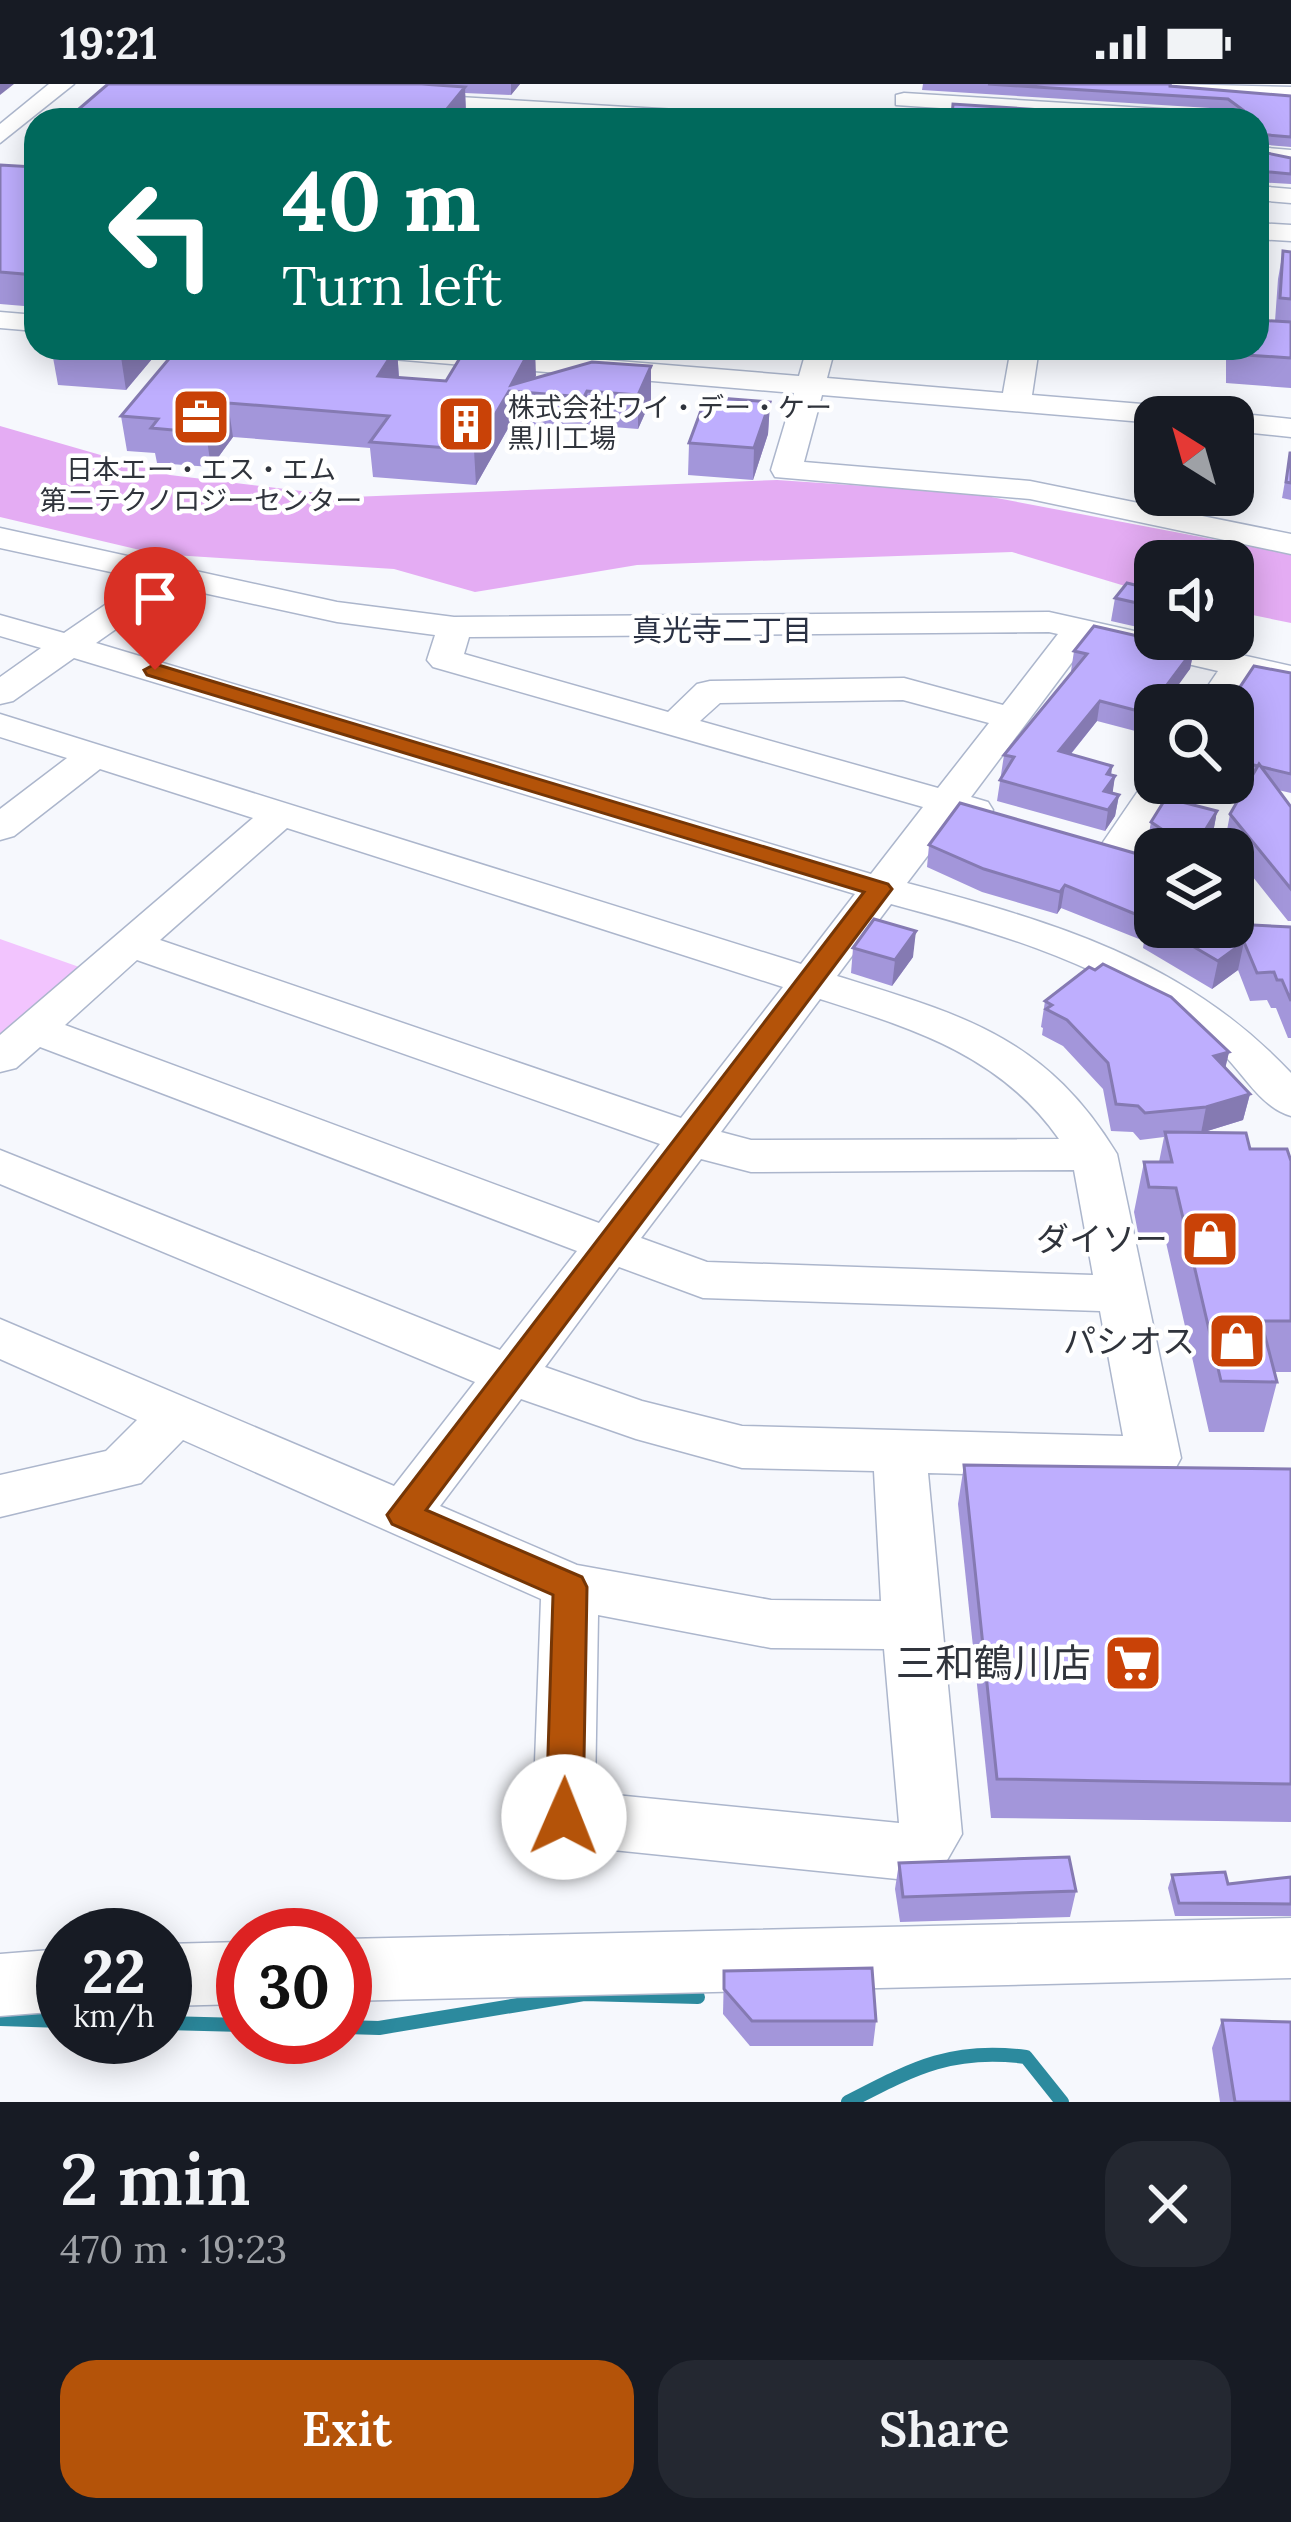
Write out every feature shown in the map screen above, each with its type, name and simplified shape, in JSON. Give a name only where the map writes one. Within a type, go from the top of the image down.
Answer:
[{"type":"street","points":[[34,108],[63,84]]},
{"type":"street","points":[[904,101],[980,94],[1052,108],[1061,84]]},
{"type":"street","points":[[1156,87],[1291,94]]},
{"type":"street","points":[[411,95],[611,108]]},
{"type":"street","points":[[0,136],[24,116]]},
{"type":"street","points":[[611,360],[809,385],[1134,412]]},
{"type":"street","points":[[817,360],[786,470],[1030,490],[1291,544]]},
{"type":"street","points":[[1016,403],[1023,360]]},
{"type":"street","points":[[1254,424],[1291,428]]},
{"type":"street","points":[[0,538],[337,612],[454,626],[1049,622],[1291,677]]},
{"type":"street","points":[[0,693],[166,578]]},
{"type":"street","points":[[0,625],[880,889],[1030,929],[1131,973],[1187,1005],[1237,1042],[1291,1101]]},
{"type":"street","points":[[454,626],[445,660],[1013,821]]},
{"type":"street","points":[[404,1515],[1079,629]]},
{"type":"street","points":[[1227,684],[1239,666]]},
{"type":"street","points":[[675,725],[710,692],[753,691],[904,689],[1011,718]]},
{"type":"street","points":[[0,724],[944,1024],[980,1041],[1052,1096],[1094,1154],[1154,1458],[742,1447],[636,1419],[510,1375],[0,1166]]},
{"type":"street","points":[[0,828],[95,755]]},
{"type":"street","points":[[1117,851],[1148,804]]},
{"type":"street","points":[[280,814],[17,1044],[704,1280],[1122,1294]]},
{"type":"street","points":[[1076,839],[1134,858]]},
{"type":"street","points":[[131,944],[752,1156],[1094,1154]]},
{"type":"street","points":[[0,1338],[570,1587],[771,1624],[911,1625]]},
{"type":"street","points":[[0,1496],[122,1468],[175,1415]]},
{"type":"street","points":[[570,1587],[564,1817],[907,1852],[920,1849],[931,1834],[900,1451]]},
{"type":"street","points":[[372,1969],[1291,1948]]},
{"type":"street","points":[[0,1984],[36,1982]]},
{"type":"shaded area","points":[[0,426],[170,475],[351,497],[777,480],[970,493],[1217,540],[1134,540],[1134,589],[1012,552],[637,565],[475,592],[394,569],[157,554],[0,517]]},
{"type":"shaded area","points":[[1254,547],[1291,554],[1291,623],[1254,615]]},
{"type":"shaded area","points":[[0,939],[82,968],[0,1037]]},
{"type":"building","points":[[108,84],[465,87],[448,108],[80,108]]},
{"type":"building","points":[[988,84],[1170,84],[1291,96],[1291,137],[1269,135],[1269,108],[1240,108],[1228,99]]},
{"type":"building","points":[[953,104],[1013,108],[953,108]]},
{"type":"building","points":[[1269,153],[1291,158],[1291,174],[1269,172]]},
{"type":"building","points":[[0,165],[24,166],[24,274],[0,272]]},
{"type":"building","points":[[1283,251],[1291,252],[1291,299],[1280,298]]},
{"type":"building","points":[[1269,321],[1291,322],[1291,358],[1269,357]]},
{"type":"building","points":[[168,360],[388,360],[378,376],[446,381],[459,360],[525,360],[511,385],[592,362],[651,366],[638,395],[587,391],[584,397],[509,391],[474,450],[370,442],[389,416],[228,403],[206,433],[151,428],[158,419],[121,416]]},
{"type":"building","points":[[706,397],[770,402],[754,448],[689,443]]},
{"type":"building","points":[[1127,583],[1134,585],[1134,602],[1115,598]]},
{"type":"building","points":[[1094,626],[1134,635],[1134,660],[1186,660],[1168,684],[1134,684],[1134,710],[1100,701],[1059,751],[1112,766],[1107,774],[1115,776],[1104,791],[1119,795],[1108,810],[1000,780],[1014,757],[1004,755],[1087,654],[1074,651]]},
{"type":"building","points":[[1254,666],[1291,673],[1291,774],[1254,765],[1254,684],[1242,684]]},
{"type":"building","points":[[1259,764],[1291,807],[1291,889],[1254,844],[1254,828],[1241,828],[1230,814],[1236,804],[1254,804],[1254,773]]},
{"type":"building","points":[[960,803],[1134,853],[1134,914],[1065,885],[1060,892],[984,869],[929,845]]},
{"type":"building","points":[[1162,804],[1217,811],[1206,828],[1160,828],[1151,822]]},
{"type":"building","points":[[874,919],[916,931],[895,960],[853,948]]},
{"type":"building","points":[[1254,925],[1291,927],[1291,1001],[1274,972],[1257,973],[1247,948],[1254,948]]},
{"type":"building","points":[[1196,948],[1236,948],[1218,961]]},
{"type":"building","points":[[1103,964],[1171,997],[1229,1052],[1214,1056],[1250,1094],[1206,1107],[1145,1113],[1138,1106],[1116,1104],[1108,1063],[1067,1020],[1046,1009],[1052,1005],[1045,1001],[1089,967],[1095,970]]},
{"type":"building","points":[[1165,1132],[1246,1133],[1250,1149],[1287,1149],[1291,1161],[1291,1321],[1261,1321],[1277,1382],[1221,1381],[1176,1188],[1149,1187],[1144,1162],[1172,1162]]},
{"type":"building","name":"三和鶴川店","points":[[964,1465],[1291,1469],[1291,1784],[997,1779]]},
{"type":"building","points":[[1069,1857],[1076,1891],[903,1897],[899,1863]]},
{"type":"building","points":[[1225,1872],[1228,1884],[1291,1877],[1291,1904],[1179,1903],[1172,1875]]},
{"type":"building","points":[[872,1968],[876,2021],[752,2021],[724,1989],[724,1971]]},
{"type":"building","points":[[1222,2020],[1291,2022],[1291,2102],[1235,2102]]},
{"type":"waterway","points":[[372,2028],[584,1994],[698,1997]]},
{"type":"waterway","points":[[0,2019],[36,2020]]},
{"type":"waterway","points":[[192,2024],[216,2024]]},
{"type":"waterway","points":[[848,2102],[933,2063],[976,2055],[1026,2057],[1062,2102]]},
{"type":"place","name":"日本エー・エス・エム 第二テクノロジーセンター","points":[[201,417]]},
{"type":"place","name":"株式会社ワイ・デー・ケー 黒川工場","points":[[466,424]]},
{"type":"place","name":"ダイソー","points":[[1210,1239]]},
{"type":"place","name":"パシオス","points":[[1237,1341]]},
{"type":"place","name":"三和鶴川店","points":[[1133,1663]]},
{"type":"district","name":"真光寺二丁目","points":[[722,631]]},
{"type":"route","points":[[155,670],[880,889],[404,1515],[570,1587],[564,1817]]}]
